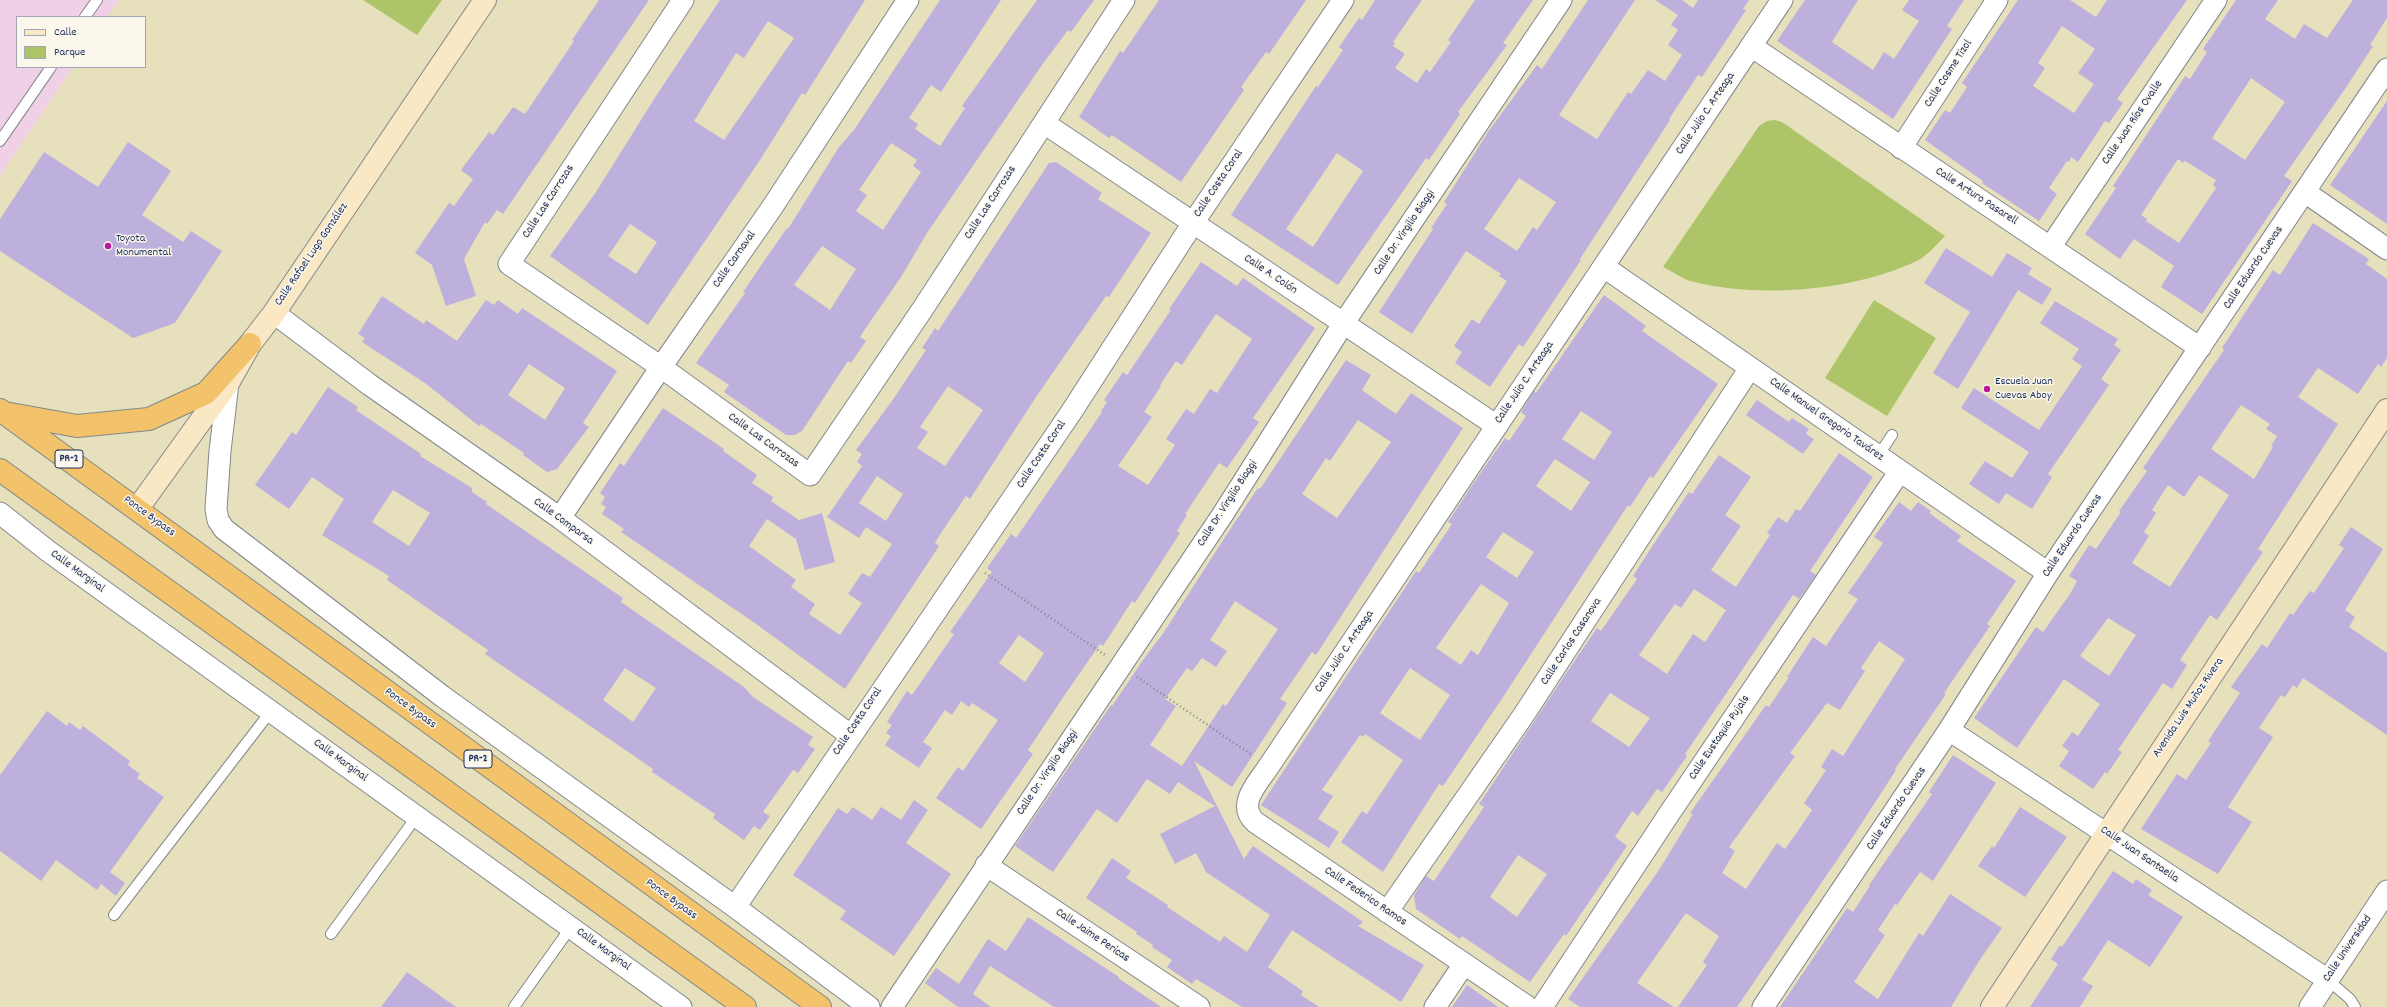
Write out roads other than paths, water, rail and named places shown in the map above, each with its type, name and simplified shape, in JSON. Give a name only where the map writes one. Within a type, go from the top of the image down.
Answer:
[{"type":"highway","points":[[2,411],[77,426],[149,419],[206,393],[250,344]]},
{"type":"highway","name":"Ponce Bypass","points":[[2,411],[138,508],[508,781],[820,1007]]},
{"type":"highway","points":[[0,470],[745,1007]]},
{"type":"street","name":"Calle Rafael Lugo González","points":[[138,508],[228,383],[250,344],[274,313],[485,0]]},
{"type":"street","name":"Calle Las Carrozas","points":[[683,0],[509,264],[661,367],[810,475],[922,310],[1124,0]]},
{"type":"street","name":"Calle Carnaval","points":[[560,518],[661,367],[771,209],[908,0]]},
{"type":"street","name":"Calle Costa Coral","points":[[735,907],[850,735],[1072,411],[1193,223],[1343,0]]},
{"type":"street","name":"Calle Dr. Virgilio Biaggi","points":[[892,1007],[1223,514],[1344,324],[1561,0]]},
{"type":"street","name":"Calle Julio C. Arteaga","points":[[1269,766],[1782,0]]},
{"type":"street","name":"Calle Cosme Tizol","points":[[1900,148],[1997,0]]},
{"type":"street","name":"Calle Juan Ríos Ovalle","points":[[2051,246],[2216,0]]},
{"type":"street","name":"Calle Arturo Pasarell","points":[[1751,46],[1900,148],[2051,246],[2200,348]]},
{"type":"street","name":"Calle Eduardo Cuevas","points":[[1763,1007],[1950,730],[2048,573],[2387,68]]},
{"type":"street","name":"Calle A. Colón","points":[[1044,123],[1497,426]]},
{"type":"street","points":[[2305,192],[2387,249]]},
{"type":"street","name":"Calle Manuel Gregorio Tavárez","points":[[1604,267],[2048,573]]},
{"type":"street","name":"Calle Comparsa","points":[[274,313],[370,385],[560,518],[850,735]]},
{"type":"street","name":"Calle Carlos Casanova","points":[[1387,912],[1523,716],[1750,368]]},
{"type":"street","points":[[228,383],[220,451],[216,509],[218,520],[224,530],[442,696],[735,907],[869,1007]]},
{"type":"street","name":"Avenida Luis Muñoz Rivera","points":[[1992,1007],[2387,410]]},
{"type":"street","name":"Calle Eustaquio Pujals","points":[[1542,1007],[1673,807],[1900,471]]},
{"type":"street","name":"Calle Marginal","points":[[0,513],[55,556],[571,927],[673,1005]]},
{"type":"street","name":"Calle Juan Santaella","points":[[1950,730],[2328,980]]},
{"type":"street","name":"Calle Federico Ramos","points":[[1269,766],[1248,798],[1247,808],[1250,818],[1528,1007]]},
{"type":"street","name":"Calle Jaime Pericas","points":[[986,865],[1200,1007]]},
{"type":"street","name":"Calle Universidad","points":[[2310,1007],[2387,891]]},
{"type":"street","points":[[1435,1007],[1464,964]]},
{"type":"lane","points":[[86,16],[97,0]]},
{"type":"lane","points":[[0,141],[50,68]]},
{"type":"lane","points":[[1878,456],[1892,434]]},
{"type":"lane","points":[[114,916],[271,711]]},
{"type":"lane","points":[[332,934],[417,816]]},
{"type":"lane","points":[[514,1007],[571,927]]},
{"type":"lane","points":[[2328,980],[2350,999],[2355,1007]]},
{"type":"place","name":"Toyota Monumental","points":[[108,246]]},
{"type":"place","name":"Escuela Juan Cuevas Aboy","points":[[1987,389]]}]
